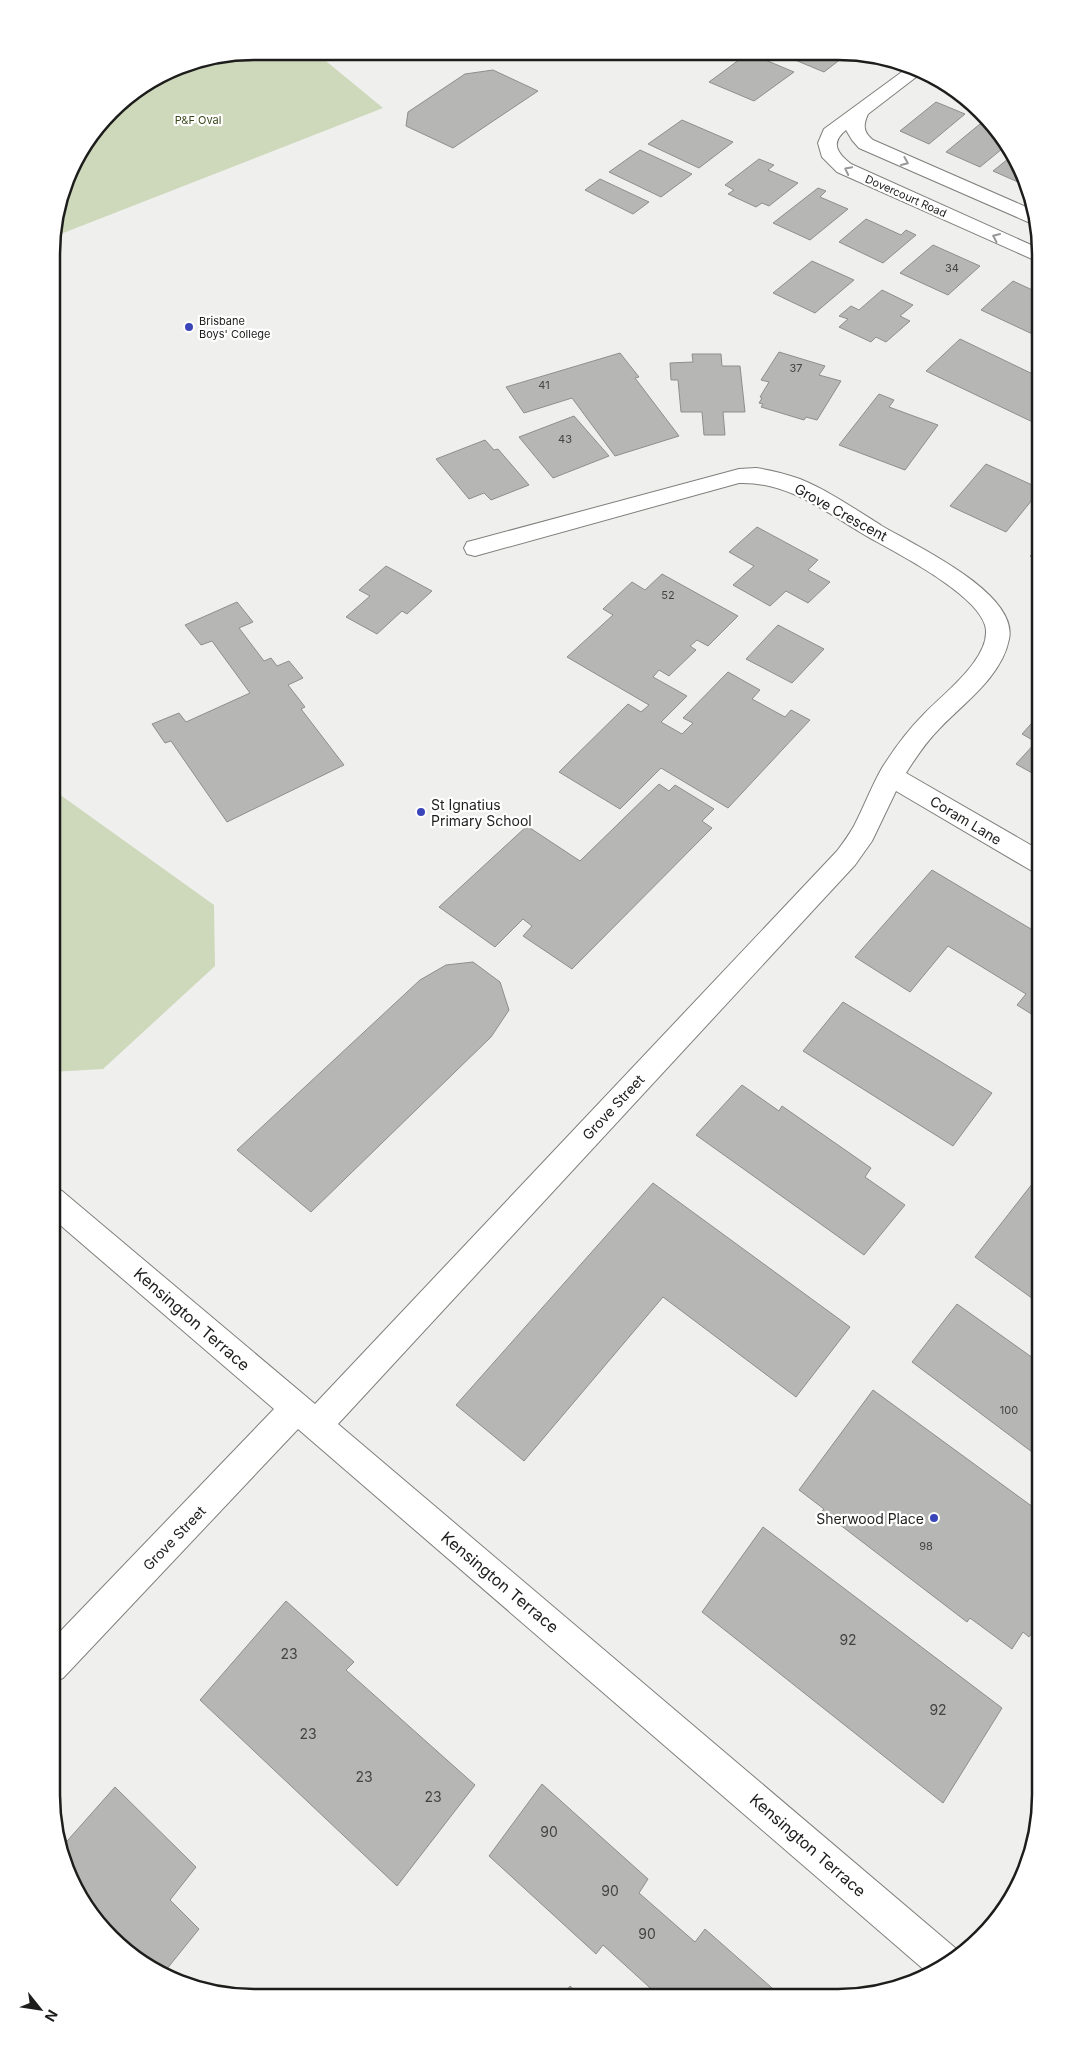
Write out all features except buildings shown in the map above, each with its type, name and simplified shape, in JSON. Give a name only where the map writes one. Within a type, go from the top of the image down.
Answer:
[{"type":"street","name":"Dovercourt Road","points":[[909,74],[829,136],[827,148],[835,162],[861,176],[1032,253]]},
{"type":"street","points":[[861,110],[854,125],[855,132],[866,144],[1028,215]]},
{"type":"street","name":"Grove Crescent","points":[[475,548],[739,476],[769,476],[799,488],[926,560],[963,585],[986,606],[997,625],[998,644],[987,664],[930,723],[891,776]]},
{"type":"street","name":"Coram Lane","points":[[891,776],[1032,859]]},
{"type":"street","name":"Grove Street","points":[[60,1657],[306,1417],[846,858],[864,831],[891,776]]},
{"type":"street","name":"Kensington Terrace","points":[[60,1207],[941,1959]]},
{"type":"green space","name":"P&F Oval","points":[[242,60],[325,60],[383,108],[61,234],[70,192],[80,168],[100,136],[136,100],[168,80],[192,70]]},
{"type":"green space","points":[[60,795],[214,905],[215,966],[103,1069],[60,1072]]},
{"type":"place","name":"Brisbane Boys' College","points":[[189,327]]},
{"type":"place","name":"St Ignatius Primary School","points":[[421,812]]},
{"type":"place","name":"Sherwood Place","points":[[934,1518]]}]
